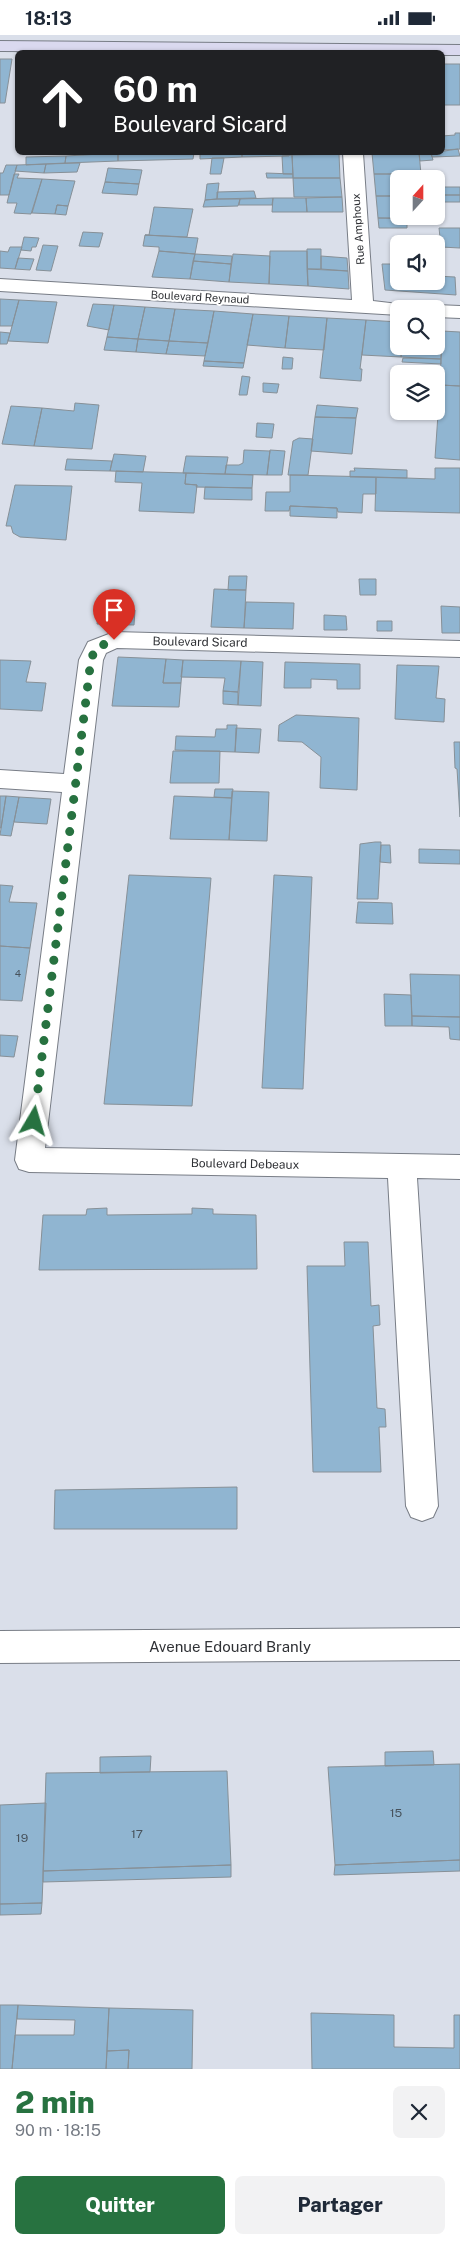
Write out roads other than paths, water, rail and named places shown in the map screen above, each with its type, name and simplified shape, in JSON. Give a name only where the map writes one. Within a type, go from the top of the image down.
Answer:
[{"type":"street","points":[[0,46],[277,50]]},
{"type":"street","points":[[445,50],[460,50]]},
{"type":"street","name":"Rue Amphoux","points":[[353,155],[362,307]]},
{"type":"street","name":"Boulevard Reynaud","points":[[0,285],[390,308]]},
{"type":"street","points":[[445,311],[460,312]]},
{"type":"street","name":"Boulevard Sicard","points":[[29,1160],[91,659],[96,648],[114,640],[460,649]]},
{"type":"street","points":[[0,779],[76,784]]},
{"type":"street","name":"Boulevard Debeaux","points":[[29,1160],[460,1167]]},
{"type":"street","points":[[402,1167],[422,1506]]},
{"type":"street","name":"Avenue Edouard Branly","points":[[0,1647],[460,1644]]}]
